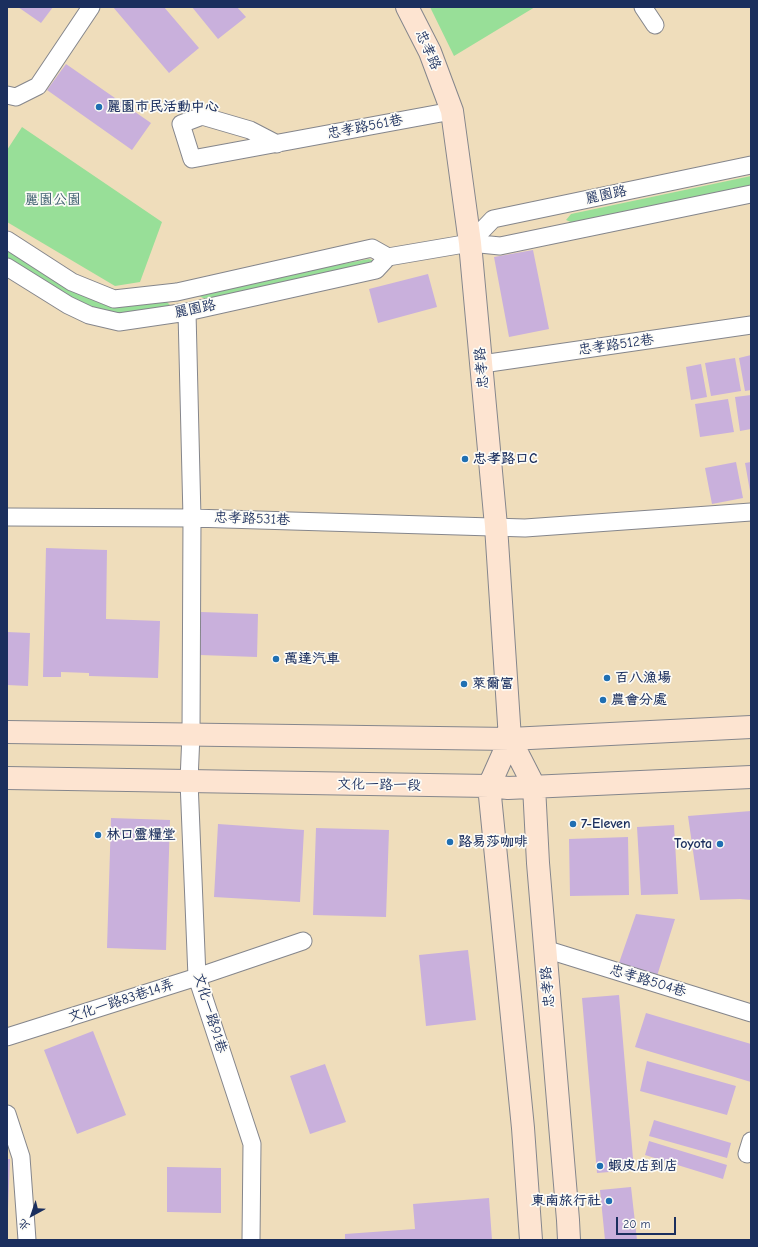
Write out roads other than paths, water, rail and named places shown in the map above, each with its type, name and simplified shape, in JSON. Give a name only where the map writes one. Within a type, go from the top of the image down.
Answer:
[{"type":"street","points":[[7,95],[16,97],[38,86],[91,7]]},
{"type":"street","name":"忠孝路","points":[[407,7],[430,52],[452,111],[470,243],[496,526],[510,739],[534,786],[538,862],[567,1212],[568,1240]]},
{"type":"street","points":[[643,7],[654,25]]},
{"type":"street","name":"忠孝路561巷","points":[[277,144],[250,130],[202,116],[181,124],[192,159],[277,144],[452,111]]},
{"type":"street","name":"麗園路","points":[[470,243],[493,219],[751,165]]},
{"type":"street","name":"麗園路","points":[[7,267],[68,305],[89,315],[119,322],[187,312],[376,270],[388,257],[470,243],[500,246],[751,194]]},
{"type":"street","name":"麗園路","points":[[7,240],[72,282],[114,299],[177,292],[372,248],[388,257]]},
{"type":"street","name":"文化一路91巷","points":[[187,312],[192,518],[191,734],[189,781],[197,977],[252,1144],[251,1240]]},
{"type":"street","name":"忠孝路512巷","points":[[482,364],[751,325]]},
{"type":"street","points":[[496,526],[525,528],[751,512]]},
{"type":"street","name":"忠孝路531巷","points":[[7,517],[192,518],[496,526]]},
{"type":"street","points":[[7,732],[510,739],[751,727]]},
{"type":"street","name":"忠孝路","points":[[510,739],[489,786],[523,1128],[531,1240]]},
{"type":"street","name":"文化一路一段","points":[[7,778],[489,786],[508,788],[751,777]]},
{"type":"street","name":"文化一路83巷14弄","points":[[7,1037],[197,977],[303,940]]},
{"type":"street","name":"忠孝路504巷","points":[[545,949],[751,1013]]},
{"type":"street","points":[[7,1114],[21,1157],[27,1240]]},
{"type":"place","name":"麗園市民活動中心","points":[[99,107]]},
{"type":"place","name":"忠孝路口C","points":[[465,459]]},
{"type":"place","name":"萬達汽車","points":[[276,659]]},
{"type":"place","name":"百八漁場","points":[[607,678]]},
{"type":"place","name":"萊爾富","points":[[464,684]]},
{"type":"place","name":"農會分處","points":[[603,700]]},
{"type":"place","name":"7-Eleven","points":[[573,824]]},
{"type":"place","name":"林口靈糧堂","points":[[98,835]]},
{"type":"place","name":"路易莎咖啡","points":[[450,842]]},
{"type":"place","name":"Toyota","points":[[720,844]]},
{"type":"place","name":"蝦皮店到店","points":[[600,1166]]},
{"type":"place","name":"東南旅行社","points":[[609,1201]]},
{"type":"park label","name":"麗園公園","points":[[53,200]]}]
